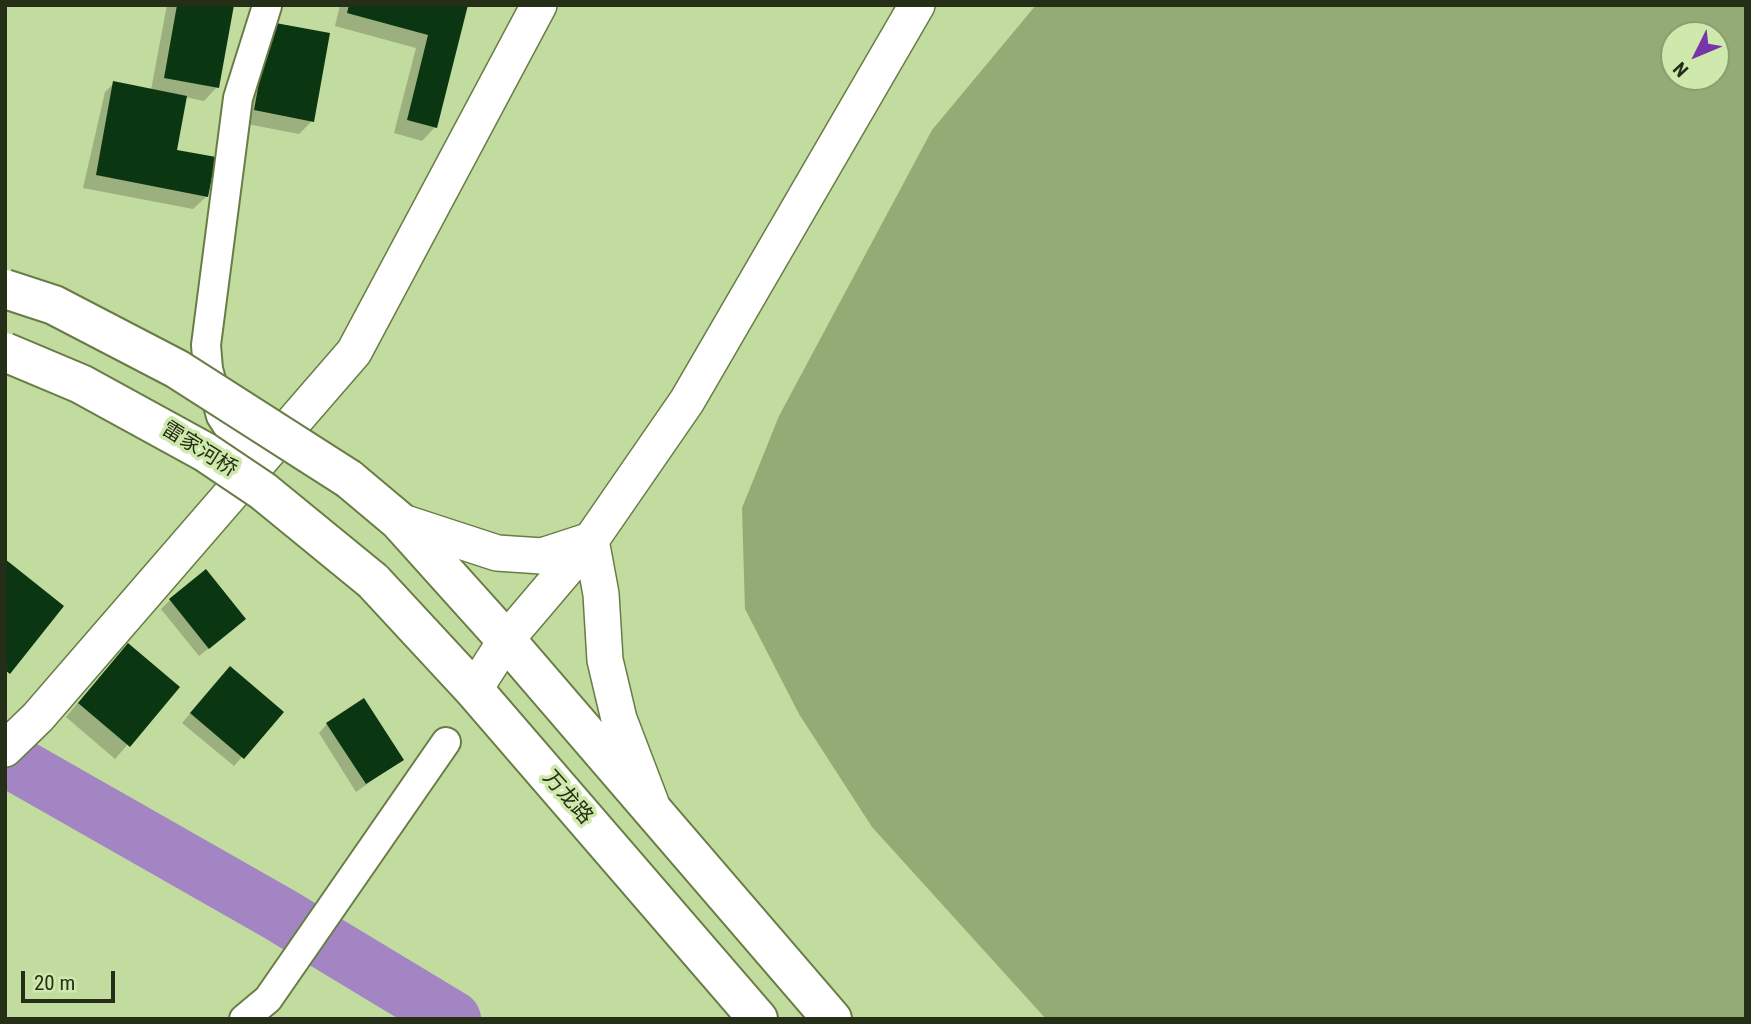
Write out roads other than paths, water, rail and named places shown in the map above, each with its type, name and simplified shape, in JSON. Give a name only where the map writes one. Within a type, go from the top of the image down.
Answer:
[{"type":"highway","points":[[5,289],[54,305],[177,369],[349,480],[399,521],[506,640],[832,1019]]},
{"type":"highway","name":"雷家河桥","points":[[5,352],[81,384],[205,452],[263,491],[373,580]]},
{"type":"highway","name":"万龙路","points":[[373,580],[474,691],[758,1019]]},
{"type":"street","points":[[5,749],[38,717],[354,352],[539,5]]},
{"type":"street","points":[[474,691],[506,640],[591,540],[687,401],[916,5]]},
{"type":"street","points":[[254,467],[221,416],[208,369],[206,345],[238,98],[267,6]]},
{"type":"street","points":[[399,521],[497,553],[542,556],[591,540]]},
{"type":"street","points":[[591,540],[601,594],[608,672],[619,719],[651,803]]},
{"type":"street","points":[[244,1019],[268,999],[446,742]]},
{"type":"waterway","points":[[5,758],[279,914],[453,1019]]}]
